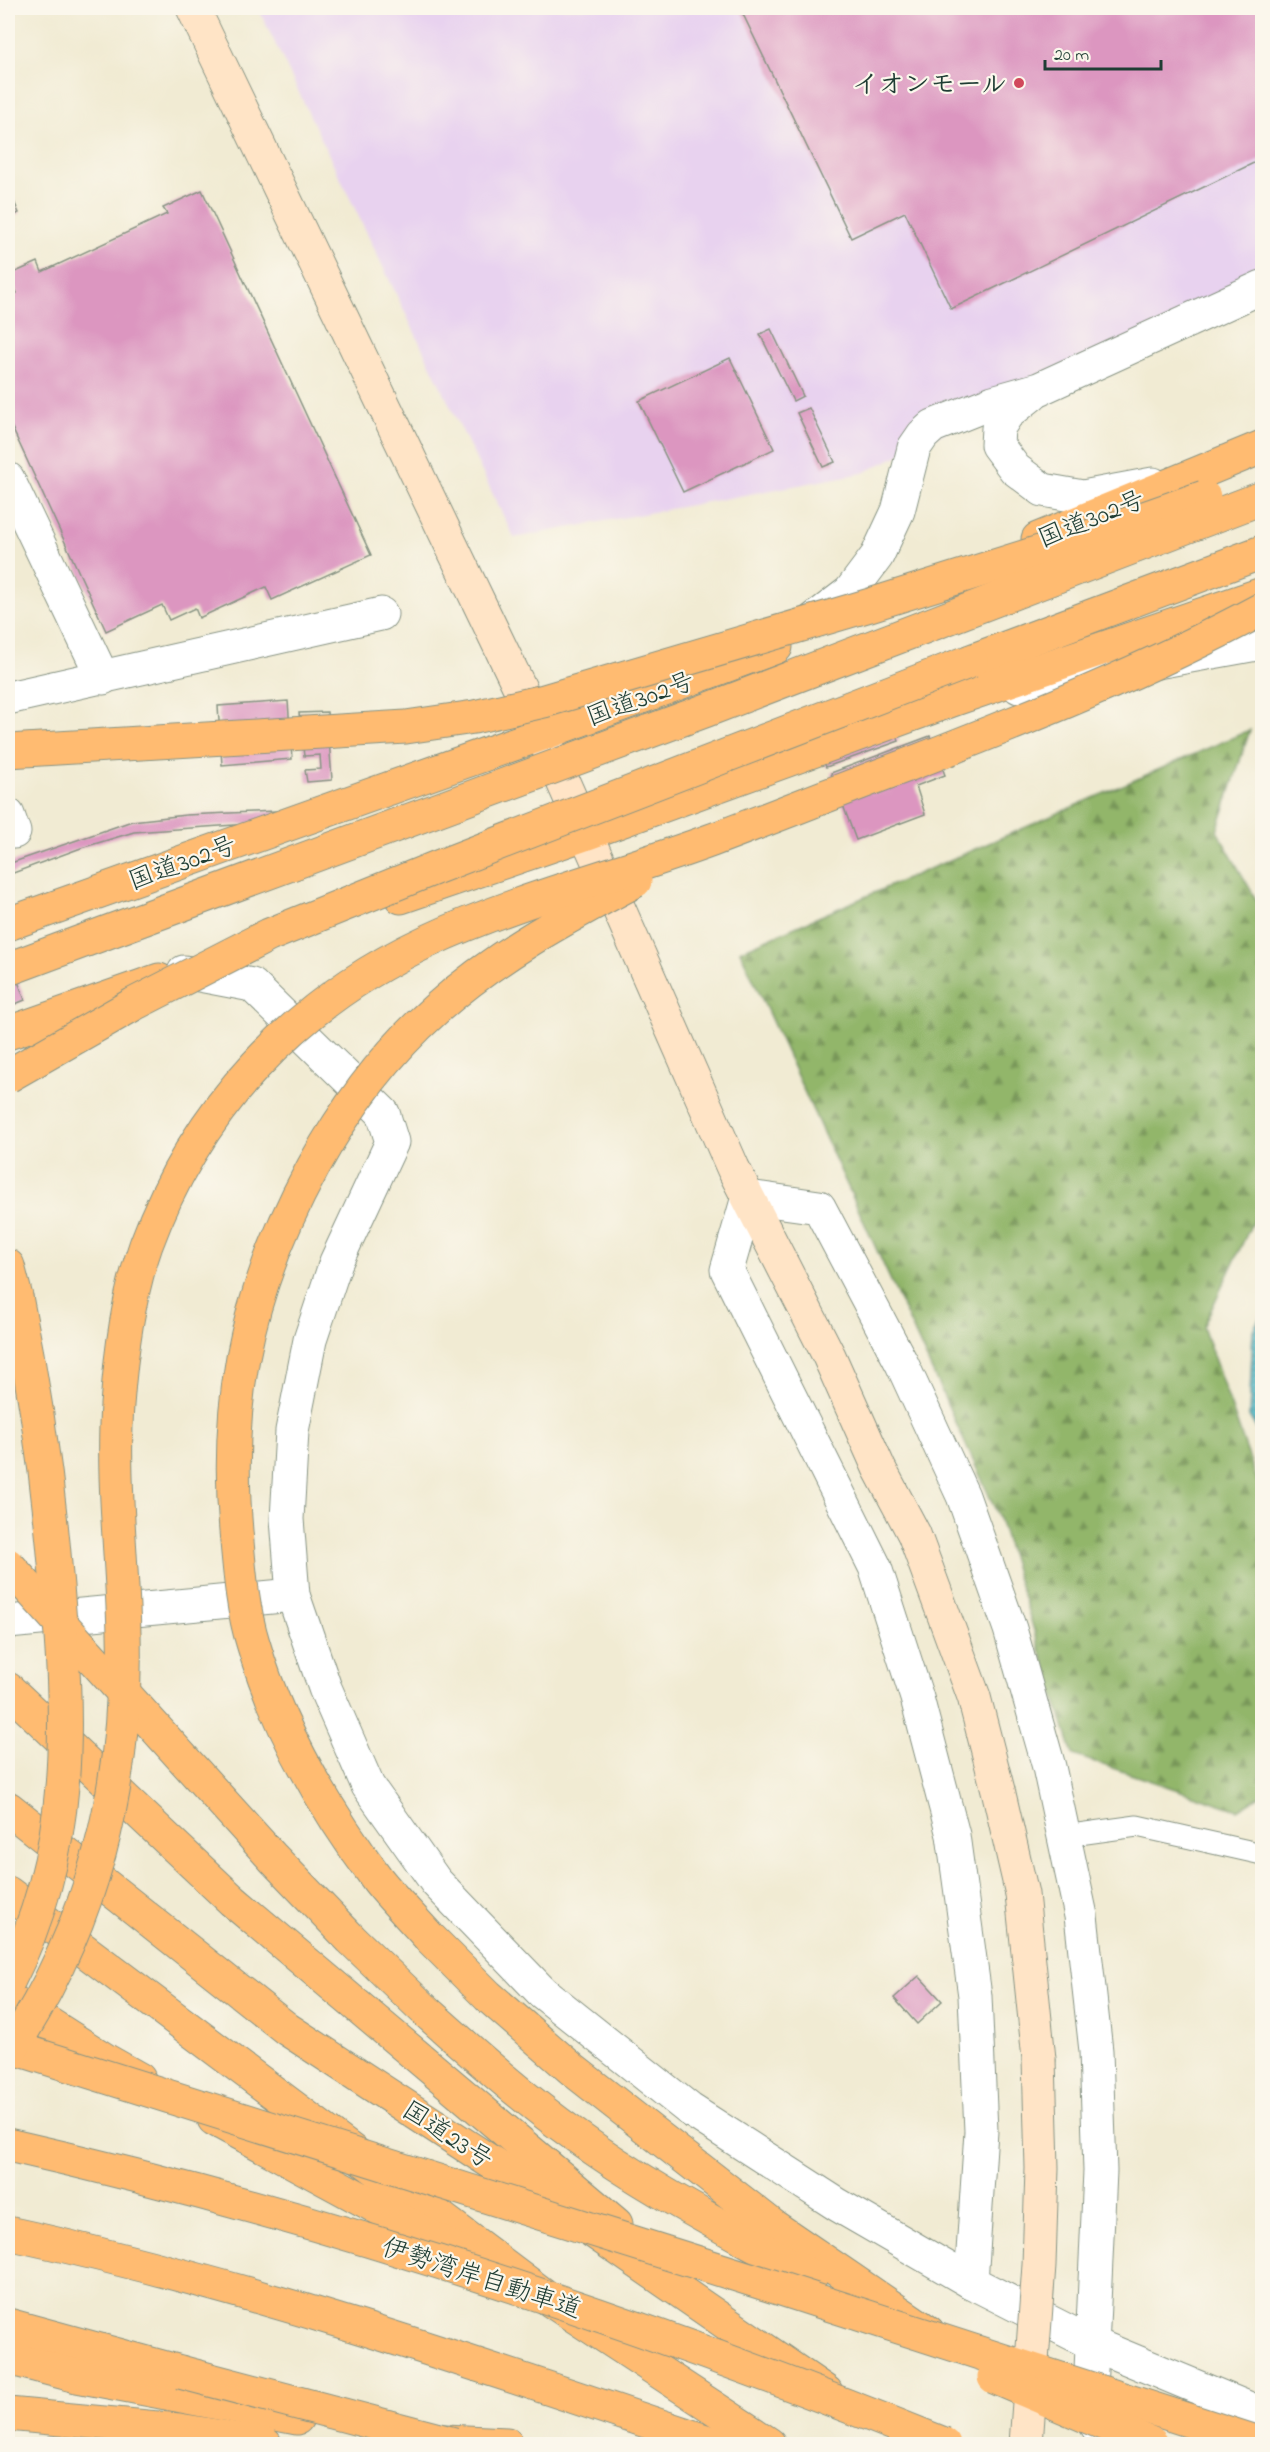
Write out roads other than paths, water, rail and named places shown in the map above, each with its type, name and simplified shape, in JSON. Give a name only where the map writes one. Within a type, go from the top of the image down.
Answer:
[{"type":"highway","name":"国道302号","points":[[8,924],[542,734],[780,645],[1263,447]]},
{"type":"highway","points":[[8,751],[406,727],[474,717],[544,701],[925,589],[1113,529],[1263,476]]},
{"type":"highway","points":[[8,969],[707,710],[1263,498]]},
{"type":"highway","points":[[8,1076],[134,1004],[269,935],[457,859],[971,661],[1263,552]]},
{"type":"highway","points":[[8,1033],[585,834],[956,699],[1263,594]]},
{"type":"highway","points":[[8,2054],[29,2021],[81,1913],[100,1856],[113,1802],[121,1749],[124,1696],[124,1632],[117,1528],[115,1437],[120,1364],[131,1300],[146,1247],[170,1191],[199,1137],[233,1090],[273,1045],[319,1006],[364,974],[423,943],[493,913],[708,841],[1035,715],[1146,667],[1263,609]]},
{"type":"highway","points":[[708,841],[541,933],[488,967],[435,1010],[389,1056],[346,1111],[312,1170],[284,1227],[260,1292],[243,1356],[234,1430],[233,1508],[240,1575],[252,1641],[272,1698],[301,1760],[336,1819],[380,1881],[429,1937],[497,2004],[651,2133],[773,2226],[994,2377]]},
{"type":"highway","points":[[8,1266],[32,1376],[44,1459],[61,1630],[65,1705],[64,1776],[57,1831],[46,1886],[26,1946],[8,1982]]},
{"type":"highway","points":[[8,1565],[297,1882],[429,2014],[510,2086],[576,2137],[654,2188],[994,2377],[1152,2445]]},
{"type":"highway","points":[[8,1689],[233,1901],[761,2346]]},
{"type":"highway","name":"国道23号","points":[[8,1808],[287,2029],[523,2183],[761,2346],[900,2445]]},
{"type":"highway","points":[[8,1893],[553,2302],[769,2445]]},
{"type":"highway","points":[[8,1998],[107,2061],[553,2302]]},
{"type":"highway","points":[[8,2046],[784,2289],[1262,2445]]},
{"type":"highway","points":[[8,2136],[77,2161]]},
{"type":"highway","name":"伊勢湾岸自動車道","points":[[8,2145],[258,2208],[444,2263],[642,2329],[819,2394],[944,2445]]},
{"type":"highway","points":[[8,2233],[276,2301],[485,2366],[714,2445]]},
{"type":"highway","points":[[8,2325],[454,2445]]},
{"type":"highway","points":[[8,2358],[77,2376],[231,2404],[392,2438],[507,2445]]},
{"type":"highway","points":[[8,2414],[179,2430],[265,2445]]},
{"type":"street","points":[[193,8],[542,734],[733,1168],[829,1356],[879,1468],[914,1534],[974,1697],[1022,1894],[1039,2059],[1042,2168],[1039,2265],[1026,2445]]},
{"type":"street","points":[[780,645],[850,592],[877,555],[898,511],[907,484],[914,448],[933,426],[993,402],[1039,389],[1263,287]]},
{"type":"street","points":[[1039,389],[1007,414],[998,428],[997,445],[1015,469],[1043,490],[1083,497],[1192,476]]},
{"type":"street","points":[[8,478],[103,678]]},
{"type":"street","points":[[8,698],[381,614]]},
{"type":"street","points":[[956,699],[1263,643]]},
{"type":"street","points":[[184,972],[252,985],[383,1113],[392,1142],[336,1262],[310,1340],[292,1431],[286,1519],[293,1595],[326,1688],[368,1786],[436,1882],[542,1992],[689,2109],[838,2205],[971,2282],[1093,2343],[1263,2414]]},
{"type":"street","points":[[748,1197],[819,1206],[902,1364],[963,1496],[1010,1629],[1049,1767],[1081,1916],[1096,2051],[1100,2172],[1089,2415],[1109,2445]]},
{"type":"street","points":[[748,1197],[727,1270],[875,1567],[917,1698],[953,1835],[975,1996],[981,2131],[971,2282]]},
{"type":"street","points":[[8,1622],[293,1595]]},
{"type":"lane","points":[[1064,1836],[1137,1826],[1263,1854]]},
{"type":"water","points":[[1262,1314],[1262,1439],[1249,1416],[1253,1330]]},
{"type":"place","name":"イオンモール","points":[[1019,83]]}]
